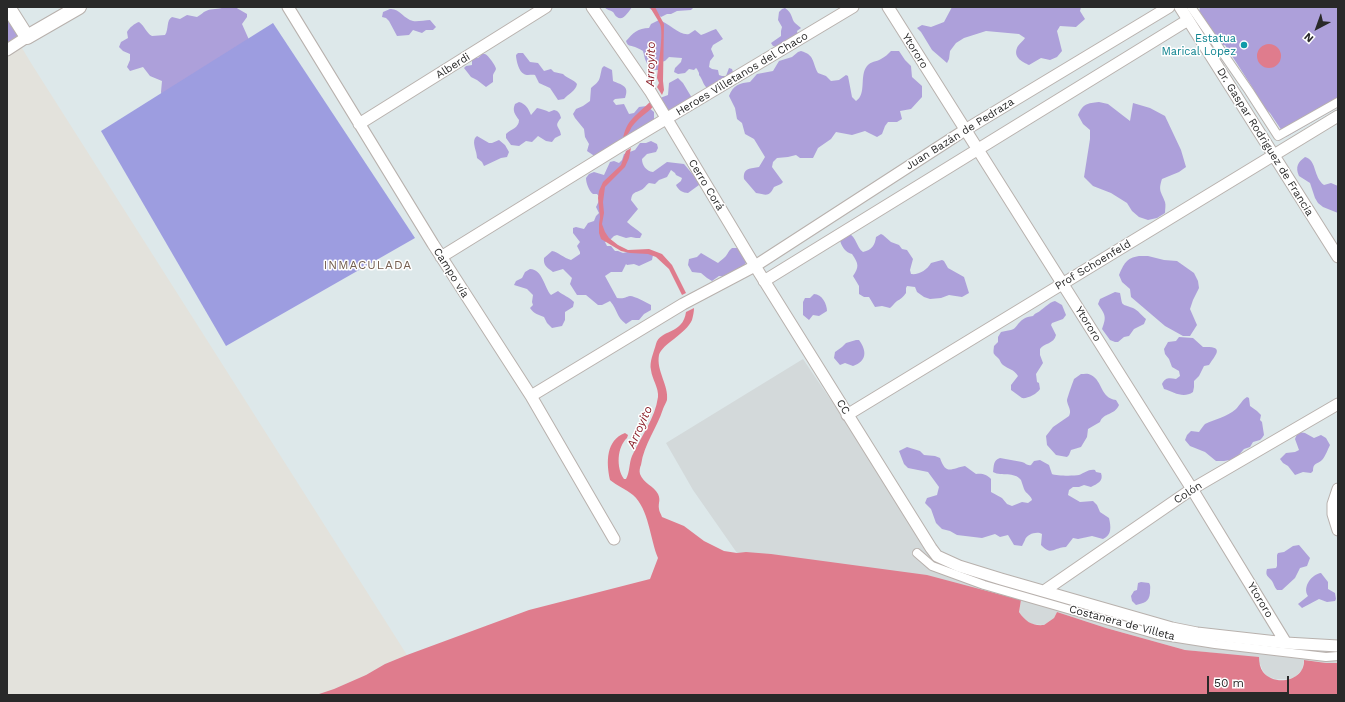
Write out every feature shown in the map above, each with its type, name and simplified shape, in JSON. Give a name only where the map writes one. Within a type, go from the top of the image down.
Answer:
[{"type":"street","points":[[8,7],[27,37]]},
{"type":"street","points":[[7,50],[79,7]]},
{"type":"street","name":"Campo vía","points":[[288,7],[441,257],[531,396],[614,539]]},
{"type":"street","name":"Alberdi","points":[[359,124],[546,7]]},
{"type":"street","name":"Cerro Corá","points":[[592,7],[650,91],[754,266]]},
{"type":"street","name":"Heroes Villetanos del Chaco","points":[[441,257],[666,119],[853,7]]},
{"type":"street","name":"Ytororo","points":[[888,7],[1192,489],[1286,644]]},
{"type":"street","name":"Juan Bazán de Pedraza","points":[[531,396],[683,304],[754,266],[965,130],[1169,7]]},
{"type":"street","name":"Dr. Gaspar Rodriguez de Francia","points":[[1180,7],[1338,257]]},
{"type":"street","points":[[1191,7],[1249,90],[1278,136],[1338,102]]},
{"type":"street","points":[[764,281],[1188,20]]},
{"type":"street","name":"Prof Schoenfeld","points":[[847,415],[1338,116]]},
{"type":"street","name":"CC","points":[[754,266],[931,548]]},
{"type":"street","name":"Colón","points":[[1044,591],[1192,489],[1338,406]]},
{"type":"street","points":[[1338,489],[1333,504],[1333,514],[1338,530]]},
{"type":"street","name":"Costanera de Villeta","points":[[931,548],[937,556],[959,566],[1159,624],[1197,633],[1286,644],[1338,646]]},
{"type":"street","name":"Costanera de Villeta","points":[[916,553],[932,566],[984,585],[1158,635],[1215,644],[1326,657],[1338,656]]},
{"type":"shaded area","points":[[7,7],[27,37],[7,50]]},
{"type":"shaded area","points":[[224,7],[235,7],[247,14],[247,17],[242,24],[250,42],[162,97],[162,81],[150,76],[143,67],[130,71],[127,67],[130,60],[130,54],[123,51],[119,47],[121,42],[128,38],[128,30],[136,23],[139,22],[143,25],[152,36],[165,35],[169,20],[172,17],[180,19],[187,15],[197,17],[208,10]]},
{"type":"shaded area","points":[[604,7],[632,7],[624,17],[619,18],[613,12]]},
{"type":"shaded area","points":[[648,7],[694,7],[691,10],[677,11],[661,17]]},
{"type":"shaded area","points":[[650,7],[655,7],[664,24],[664,90],[662,95],[657,87],[659,83],[657,78],[661,28]]},
{"type":"shaded area","points":[[952,7],[1081,7],[1080,11],[1085,19],[1076,27],[1060,26],[1057,31],[1062,51],[1057,57],[1050,60],[1041,58],[1029,65],[1019,59],[1016,54],[1018,47],[1025,38],[1019,34],[986,31],[964,38],[956,43],[950,51],[947,63],[932,50],[917,28],[922,25],[931,27],[944,22]]},
{"type":"shaded area","points":[[1199,7],[1338,7],[1338,107],[1286,137],[1270,113],[1262,106],[1252,87],[1225,45],[1218,47],[1199,10]]},
{"type":"shaded area","points":[[785,8],[791,14],[795,23],[801,28],[797,31],[798,35],[779,47],[773,46],[771,43],[781,36],[782,27],[778,20],[779,12]]},
{"type":"shaded area","points":[[390,9],[396,10],[413,21],[430,20],[436,27],[433,30],[426,30],[422,33],[413,30],[409,35],[397,36],[389,21],[382,17],[383,12]]},
{"type":"shaded area","points":[[659,20],[686,34],[689,34],[695,30],[701,35],[716,29],[723,39],[713,45],[711,49],[714,56],[710,61],[709,67],[718,70],[719,75],[722,76],[726,76],[729,68],[732,69],[733,72],[730,76],[708,89],[696,68],[694,70],[689,69],[685,73],[678,74],[674,72],[682,58],[669,57],[665,61],[661,62],[660,70],[650,70],[643,51],[628,45],[626,41],[636,32],[649,28],[651,24]]},
{"type":"shaded area","points":[[7,23],[407,655],[385,664],[366,675],[316,695],[7,695]]},
{"type":"shaded area","points":[[273,23],[415,238],[226,346],[101,131]]},
{"type":"shaded area","points":[[1269,44],[1277,48],[1281,56],[1277,64],[1269,68],[1261,64],[1257,56],[1261,48]]},
{"type":"shaded area","points":[[801,51],[811,57],[818,73],[826,76],[831,81],[839,80],[846,75],[848,76],[852,97],[856,101],[861,94],[863,75],[867,66],[870,63],[879,60],[891,51],[899,51],[911,66],[912,77],[922,86],[922,97],[911,109],[900,111],[902,119],[897,122],[888,122],[882,134],[877,137],[865,131],[852,135],[836,132],[831,139],[818,148],[813,158],[800,158],[796,155],[777,158],[773,162],[772,167],[783,182],[774,187],[769,194],[765,195],[756,193],[744,179],[744,175],[746,170],[759,167],[765,157],[754,139],[745,134],[742,123],[737,119],[735,108],[729,96],[737,85],[750,82],[757,74],[773,71],[779,61],[792,57]]},
{"type":"shaded area","points":[[518,53],[523,53],[530,62],[538,63],[544,71],[551,69],[554,72],[563,74],[577,84],[575,89],[564,99],[558,100],[550,88],[539,83],[535,75],[525,75],[522,73],[519,68],[516,55]]},
{"type":"shaded area","points":[[482,54],[488,56],[496,69],[493,75],[493,82],[486,87],[471,77],[464,68],[472,65],[472,59],[475,57],[478,58]]},
{"type":"shaded area","points":[[604,66],[612,70],[613,81],[626,88],[625,98],[615,99],[613,101],[616,105],[624,104],[629,114],[634,113],[639,107],[647,106],[654,112],[654,123],[596,157],[587,151],[589,144],[585,137],[584,129],[573,114],[576,109],[590,101],[591,88],[598,81]]},
{"type":"shaded area","points":[[678,78],[683,83],[692,98],[670,114],[660,98],[668,95],[669,83]]},
{"type":"shaded area","points":[[519,102],[529,110],[531,115],[537,108],[549,112],[554,110],[558,112],[561,118],[557,125],[561,135],[555,138],[552,142],[546,141],[538,136],[532,142],[526,141],[519,146],[511,145],[506,138],[506,134],[519,123],[514,109],[515,104]]},
{"type":"shaded area","points":[[650,102],[653,107],[633,125],[623,139],[624,132],[629,122]]},
{"type":"shaded area","points":[[1099,102],[1108,104],[1130,121],[1133,103],[1150,108],[1165,116],[1181,150],[1186,167],[1179,172],[1162,179],[1160,189],[1165,203],[1165,213],[1157,218],[1148,220],[1139,217],[1132,211],[1127,203],[1111,193],[1093,186],[1084,177],[1090,130],[1083,124],[1078,115],[1082,108],[1086,105]]},
{"type":"shaded area","points":[[477,136],[489,143],[499,140],[505,145],[509,152],[507,157],[501,158],[484,166],[477,158],[474,140]]},
{"type":"shaded area","points":[[651,141],[657,144],[658,148],[656,152],[647,154],[642,159],[646,169],[653,172],[667,162],[684,164],[700,183],[688,193],[683,192],[676,185],[682,178],[671,170],[667,177],[659,180],[655,184],[649,183],[643,189],[632,195],[631,200],[638,209],[627,222],[642,234],[640,238],[626,238],[617,235],[605,242],[607,246],[611,246],[615,251],[623,253],[638,251],[653,255],[652,260],[639,266],[634,264],[626,264],[622,272],[611,272],[605,276],[617,298],[632,296],[651,305],[651,310],[644,314],[639,320],[632,320],[626,324],[620,319],[610,301],[602,305],[598,305],[586,295],[577,295],[570,284],[572,278],[563,269],[553,272],[545,265],[544,258],[552,251],[571,260],[580,254],[577,246],[580,242],[573,233],[573,228],[576,227],[584,229],[588,223],[594,221],[599,213],[596,207],[599,197],[597,194],[593,194],[590,191],[586,178],[589,174],[594,172],[604,175],[610,162],[614,161],[619,163],[624,154],[635,150],[640,143]]},
{"type":"shaded area","points":[[631,148],[625,167],[605,187],[602,224],[609,238],[628,250],[649,249],[662,254],[672,265],[686,293],[682,295],[669,269],[656,257],[648,254],[621,251],[601,239],[599,233],[599,191],[603,182],[621,165],[626,151]]},
{"type":"shaded area","points":[[1305,157],[1309,159],[1318,178],[1324,185],[1331,183],[1338,186],[1338,213],[1323,207],[1318,203],[1310,183],[1299,176],[1297,170],[1298,165]]},
{"type":"shaded area","points":[[848,233],[853,237],[863,252],[874,245],[876,237],[881,234],[891,242],[899,245],[902,249],[907,250],[913,259],[910,270],[911,274],[920,273],[931,263],[942,260],[948,268],[964,277],[969,293],[962,297],[949,295],[941,298],[930,299],[917,292],[915,287],[907,286],[906,293],[890,308],[882,306],[875,307],[869,297],[864,297],[859,294],[859,286],[853,276],[857,268],[856,260],[852,254],[841,245],[840,240]]},
{"type":"shaded area","points":[[732,248],[738,248],[748,260],[744,269],[730,277],[719,276],[712,281],[701,273],[692,272],[688,265],[689,259],[697,257],[701,253],[718,263]]},
{"type":"shaded area","points":[[1139,256],[1177,261],[1194,273],[1198,281],[1199,288],[1190,309],[1197,325],[1190,336],[1183,336],[1165,326],[1131,297],[1130,289],[1122,282],[1119,275],[1128,260]]},
{"type":"shaded area","points":[[530,269],[538,272],[551,295],[558,291],[574,302],[573,307],[565,312],[565,320],[562,326],[552,328],[544,317],[535,313],[530,308],[533,305],[533,295],[527,289],[514,285],[516,281],[522,278],[525,272]]},
{"type":"shaded area","points":[[1115,292],[1120,293],[1121,301],[1124,305],[1135,309],[1146,319],[1144,324],[1134,329],[1129,336],[1124,337],[1118,342],[1110,340],[1102,329],[1104,316],[1098,304],[1100,299]]},
{"type":"shaded area","points":[[814,294],[817,294],[824,300],[827,311],[819,316],[813,315],[809,320],[803,315],[803,302],[805,298],[810,298]]},
{"type":"shaded area","points":[[1055,301],[1062,305],[1066,315],[1063,319],[1052,323],[1051,325],[1056,335],[1055,338],[1040,349],[1040,355],[1043,363],[1036,374],[1040,389],[1032,396],[1022,398],[1011,390],[1011,385],[1018,376],[1015,372],[1001,363],[994,354],[994,346],[998,342],[998,337],[1001,332],[1014,329],[1021,321],[1033,316]]},
{"type":"shaded area","points":[[694,308],[692,320],[689,325],[661,351],[659,355],[659,367],[666,389],[667,400],[645,450],[640,469],[641,477],[658,494],[659,510],[662,517],[684,526],[704,541],[724,551],[771,554],[927,575],[1021,600],[1019,612],[1027,621],[1036,625],[1044,625],[1054,618],[1057,612],[1106,628],[1185,650],[1259,657],[1263,672],[1268,677],[1275,679],[1288,680],[1295,677],[1300,673],[1304,660],[1338,663],[1338,695],[316,695],[366,675],[385,664],[407,655],[529,610],[650,579],[658,558],[646,516],[643,508],[633,495],[610,480],[608,466],[609,452],[614,441],[619,436],[625,433],[628,435],[621,447],[619,458],[621,474],[624,479],[626,479],[632,456],[651,420],[658,397],[651,367],[651,360],[656,344],[658,339],[681,325],[686,312]]},
{"type":"shaded area","points":[[1179,337],[1193,338],[1203,347],[1214,348],[1217,352],[1209,365],[1204,366],[1199,376],[1194,381],[1193,392],[1186,395],[1164,389],[1162,384],[1166,379],[1176,379],[1180,376],[1179,371],[1172,367],[1164,349],[1168,342],[1176,341]]},
{"type":"shaded area","points":[[859,340],[862,344],[864,352],[863,358],[858,364],[853,366],[845,363],[840,365],[834,358],[835,352],[846,343]]},
{"type":"shaded area","points":[[803,359],[931,548],[947,558],[1152,622],[1338,646],[1338,663],[1304,660],[1302,670],[1295,677],[1289,679],[1275,679],[1267,676],[1260,664],[1215,653],[1185,650],[1106,628],[1057,612],[1054,618],[1044,625],[1032,624],[1026,621],[1019,612],[1021,600],[737,553],[693,490],[666,443]]},
{"type":"shaded area","points":[[1081,374],[1089,374],[1095,378],[1104,393],[1111,399],[1116,400],[1119,405],[1100,422],[1088,429],[1087,437],[1081,447],[1071,450],[1067,457],[1056,455],[1047,445],[1046,436],[1053,427],[1069,416],[1070,408],[1067,401],[1068,397],[1074,379]]},
{"type":"shaded area","points":[[1247,397],[1249,398],[1250,406],[1261,415],[1260,420],[1262,422],[1264,435],[1260,440],[1253,442],[1250,447],[1244,449],[1235,459],[1216,461],[1205,452],[1190,446],[1185,440],[1191,431],[1199,432],[1205,424],[1229,414]]},
{"type":"shaded area","points":[[1299,432],[1305,433],[1314,438],[1321,435],[1326,438],[1330,445],[1323,459],[1315,465],[1311,473],[1303,472],[1295,475],[1280,459],[1286,453],[1299,450],[1295,439]]},
{"type":"shaded area","points":[[907,447],[920,451],[924,455],[940,458],[942,464],[947,469],[950,470],[965,466],[976,474],[988,476],[991,479],[991,492],[1012,506],[1022,502],[1028,503],[1032,500],[1025,491],[1021,480],[1018,477],[993,472],[996,460],[1000,458],[1022,462],[1027,465],[1031,465],[1034,461],[1040,460],[1049,465],[1052,474],[1057,475],[1079,475],[1095,470],[1096,472],[1101,473],[1102,476],[1101,480],[1096,485],[1091,487],[1084,485],[1073,487],[1069,490],[1068,495],[1080,502],[1093,501],[1097,505],[1100,512],[1109,518],[1109,533],[1103,539],[1092,536],[1078,539],[1073,538],[1066,547],[1050,551],[1041,545],[1042,534],[1040,533],[1028,536],[1022,546],[1014,545],[1008,535],[1000,537],[995,534],[982,538],[957,535],[942,529],[936,523],[931,509],[925,503],[927,498],[937,495],[939,487],[928,472],[908,468],[904,464],[899,451]]},
{"type":"shaded area","points":[[1299,545],[1310,558],[1307,566],[1300,568],[1295,578],[1282,590],[1277,590],[1268,577],[1266,571],[1267,569],[1276,568],[1278,553],[1284,552],[1293,546]]},
{"type":"shaded area","points":[[1321,573],[1328,582],[1328,589],[1335,593],[1335,601],[1327,602],[1319,599],[1302,608],[1298,604],[1308,596],[1306,592],[1307,585],[1311,578]]},
{"type":"shaded area","points":[[1138,583],[1149,583],[1150,585],[1149,598],[1146,602],[1136,605],[1132,601],[1131,596],[1134,591],[1137,590]]},
{"type":"place","name":"Estatua Marical Lopez","points":[[1244,45]]},
{"type":"district","name":"INMACULADA","points":[[368,265]]},
{"type":"water label","name":"Arroyito","points":[[651,64]]},
{"type":"water label","name":"Arroyito","points":[[640,427]]}]
